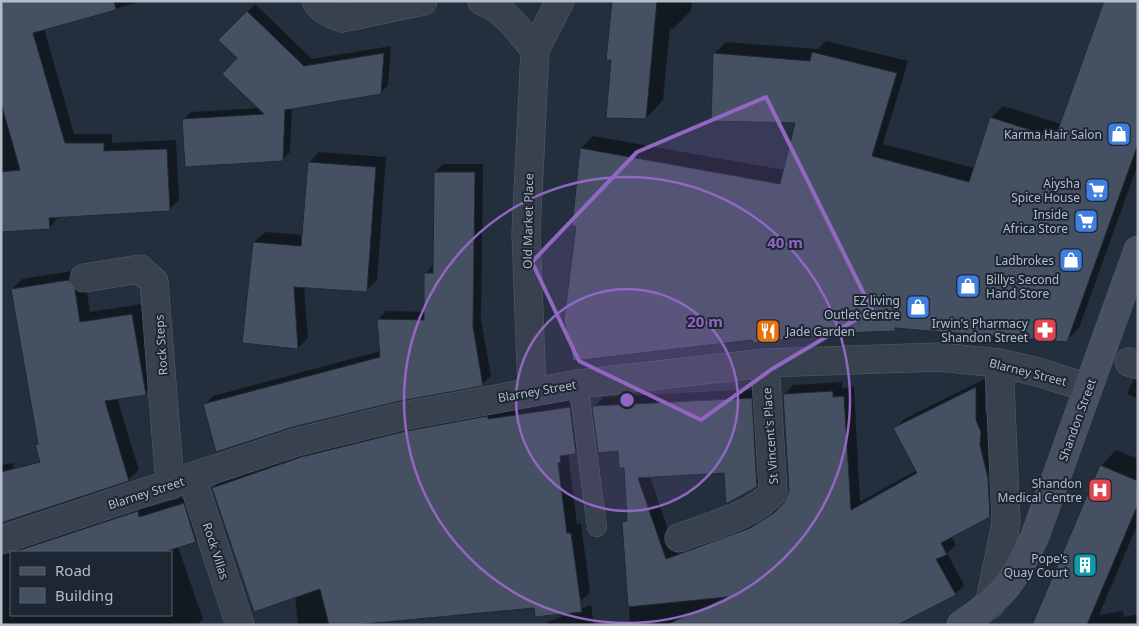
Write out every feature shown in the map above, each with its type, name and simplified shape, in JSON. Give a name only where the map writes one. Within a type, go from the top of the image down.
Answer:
[{"type":"main road","name":"Shandon Street","points":[[961,625],[989,606],[1015,577],[1035,536],[1138,250]]},
{"type":"street","points":[[316,1],[320,8],[342,18],[423,1]]},
{"type":"street","points":[[482,1],[490,4],[509,18],[535,50],[560,1]]},
{"type":"street","name":"Old Market Place","points":[[532,392],[526,233],[535,50]]},
{"type":"street","name":"Rock Steps","points":[[84,278],[140,269],[154,282],[181,482]]},
{"type":"street","name":"Blarney Street","points":[[1,540],[181,482],[297,442],[350,429],[578,384],[765,363],[939,357],[999,363],[1038,372],[1088,388]]},
{"type":"street","name":"St Vincent's Place","points":[[679,538],[756,507],[768,500],[773,492],[765,363]]},
{"type":"street","points":[[989,606],[1006,523],[999,363]]},
{"type":"street","name":"Rock Villas","points":[[181,482],[240,625]]},
{"type":"lane","points":[[578,384],[597,527]]},
{"type":"highlighted area","points":[[766,97],[812,185],[872,310],[772,369],[701,420],[579,361],[532,262],[637,152]]},
{"type":"building","points":[[1,1],[114,1],[116,10],[33,33],[65,143],[104,143],[104,151],[167,149],[170,211],[49,218],[50,229],[1,232],[1,172],[20,170],[1,103]]},
{"type":"building","points":[[612,1],[657,1],[646,119],[606,118],[611,60],[606,60]]},
{"type":"building","points":[[1104,1],[1138,1],[1138,144],[1067,342],[894,328],[897,331],[843,333],[841,330],[841,333],[753,343],[752,340],[573,361],[564,320],[576,226],[572,227],[580,148],[780,184],[795,123],[711,121],[713,53],[810,61],[812,52],[897,73],[872,156],[969,182],[990,117],[1055,138]]},
{"type":"building","points":[[247,11],[304,66],[384,53],[381,94],[285,110],[283,161],[185,167],[182,119],[264,114],[222,74],[237,58],[218,40]]},
{"type":"building","points":[[308,162],[376,167],[367,292],[294,287],[298,349],[242,343],[253,242],[301,246]]},
{"type":"building","points":[[434,172],[475,172],[473,327],[483,386],[400,401],[293,427],[216,452],[203,404],[380,357],[377,319],[424,320],[424,273],[433,273]]},
{"type":"building","points":[[69,280],[75,290],[80,322],[132,314],[146,395],[105,401],[129,481],[1,523],[1,472],[40,462],[35,445],[38,444],[11,289]]},
{"type":"building","points":[[976,387],[976,420],[981,432],[980,445],[988,478],[990,517],[941,543],[947,555],[936,559],[956,595],[897,625],[666,625],[727,597],[628,607],[622,522],[627,521],[624,468],[619,468],[618,451],[598,453],[592,406],[752,398],[757,486],[755,488],[726,504],[724,473],[638,478],[666,559],[750,528],[774,513],[784,503],[789,491],[783,394],[833,391],[833,397],[844,396],[851,510],[917,473],[893,428]]},
{"type":"building","points":[[570,407],[576,454],[560,456],[561,462],[558,463],[567,533],[571,533],[582,612],[535,617],[534,608],[354,625],[329,625],[320,589],[254,612],[212,488],[301,457],[406,431],[488,416],[488,419]]},
{"type":"building","name":"Pope's Quay Court","points":[[1100,465],[1138,481],[1138,504],[1087,625],[1032,625]]},
{"type":"building","points":[[184,503],[196,542],[167,551],[17,551],[138,511],[139,517]]},
{"type":"place","name":"Karma Hair Salon","points":[[1119,134]]},
{"type":"place","name":"Aiysha Spice House","points":[[1097,190]]},
{"type":"place","name":"Inside Africa Store","points":[[1086,221]]},
{"type":"place","name":"Ladbrokes","points":[[1071,260]]},
{"type":"place","name":"Billys Second Hand Store","points":[[968,286]]},
{"type":"place","name":"EZ living Outlet Centre","points":[[918,307]]},
{"type":"place","name":"Irwin's Pharmacy Shandon Street","points":[[1045,330]]},
{"type":"place","name":"Jade Garden","points":[[768,331]]},
{"type":"place","name":"Shandon Medical Centre","points":[[1100,490]]},
{"type":"place","name":"Pope's Quay Court","points":[[1085,565]]}]
